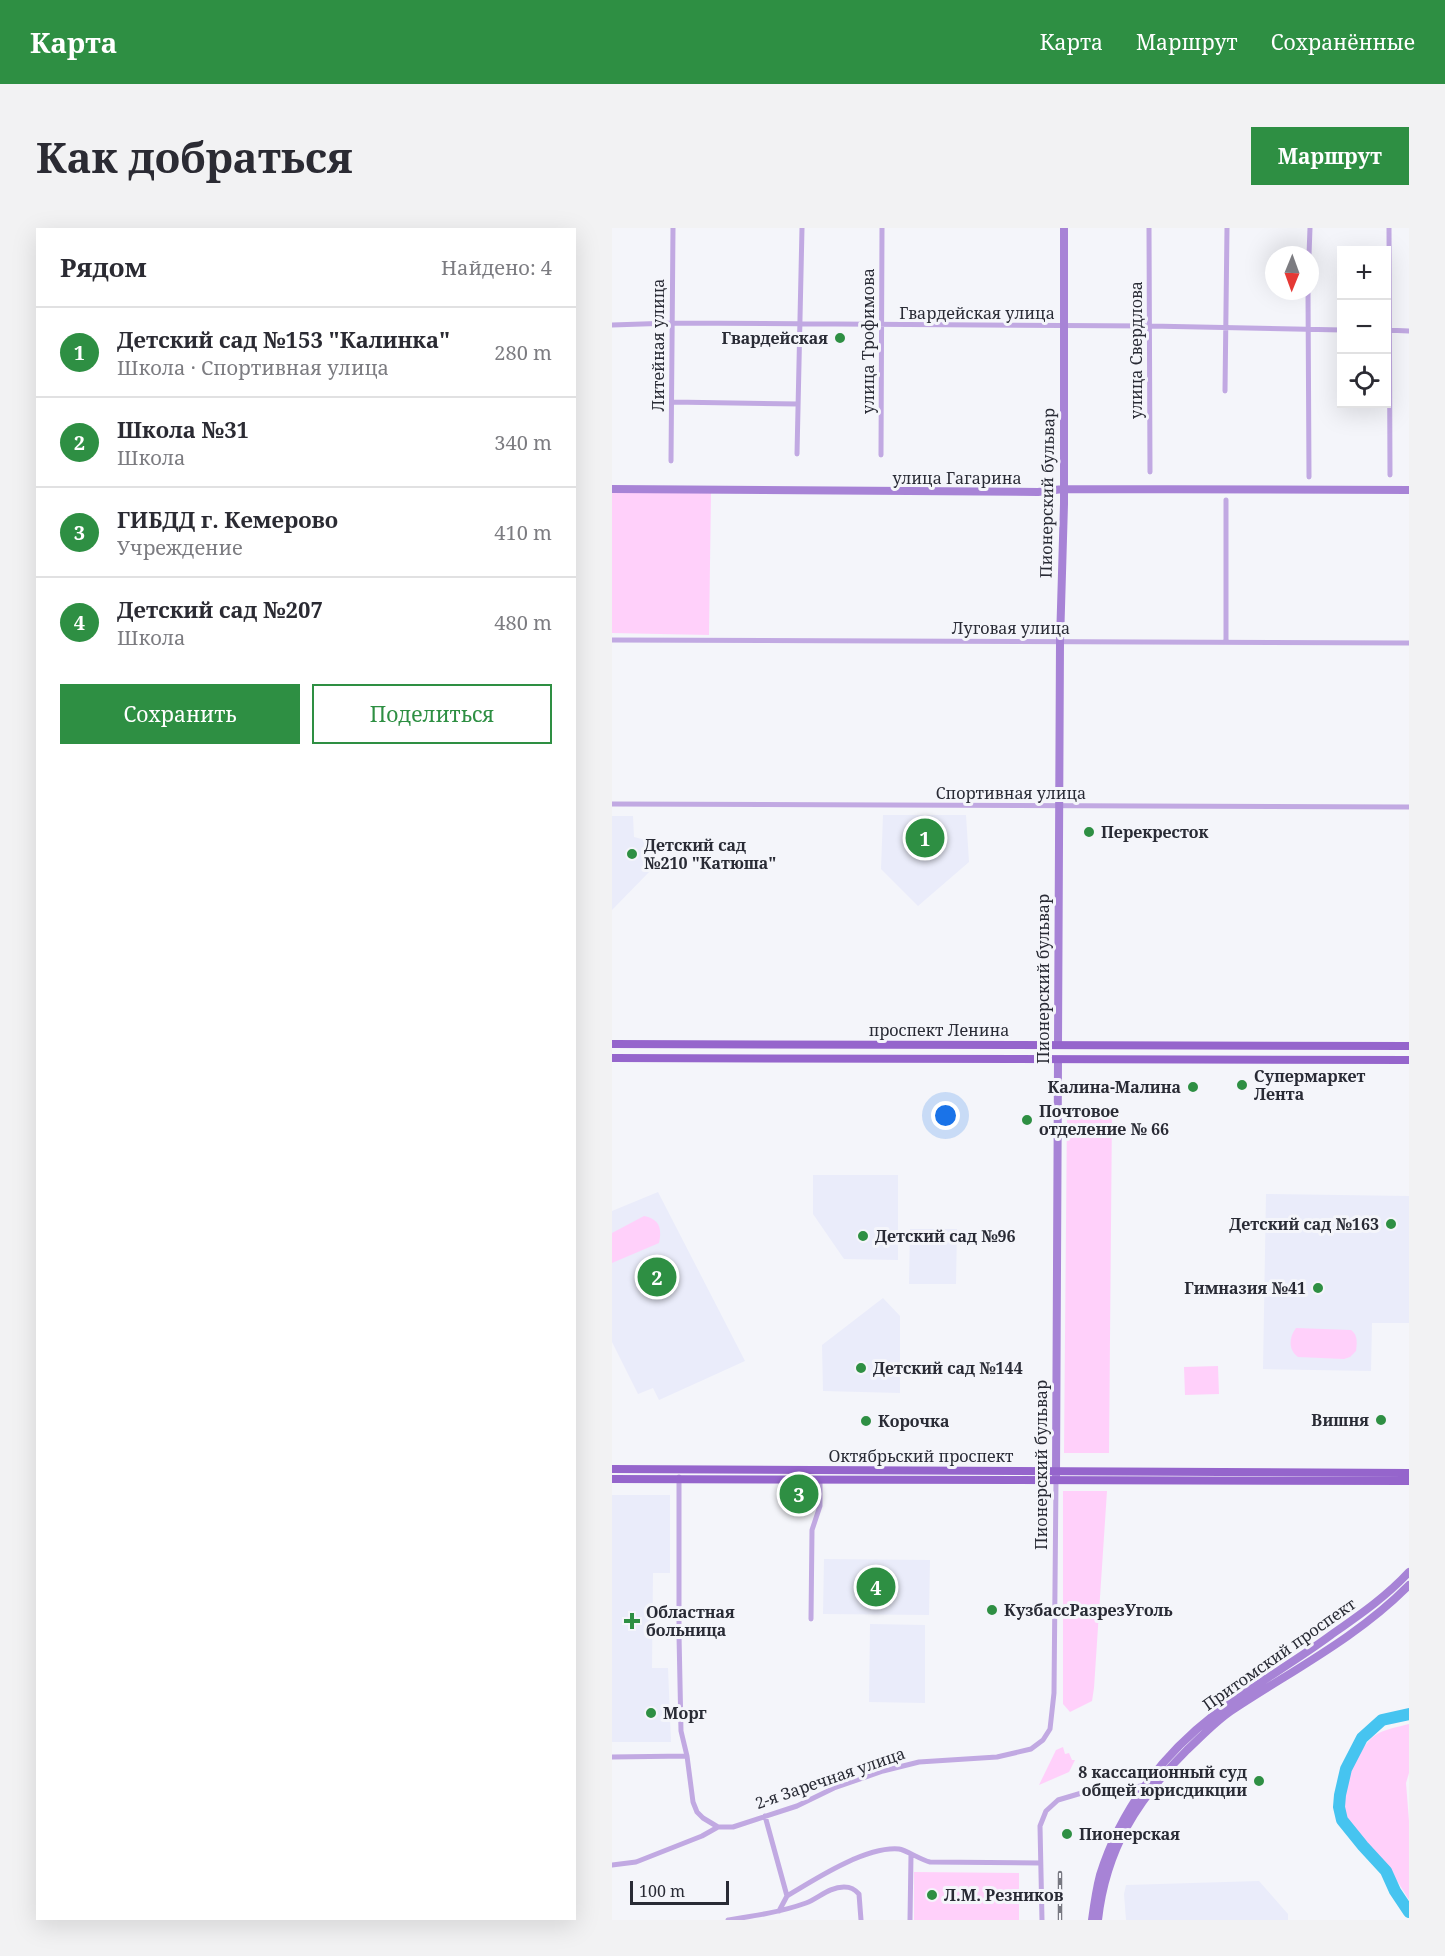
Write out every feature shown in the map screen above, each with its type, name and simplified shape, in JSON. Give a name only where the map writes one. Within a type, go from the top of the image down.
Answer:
[{"type":"main road","name":"проспект Ленина","points":[[612,1044],[1409,1046]]},
{"type":"main road","points":[[657,1044],[659,1059]]},
{"type":"main road","name":"Пионерский бульвар","points":[[1058,1045],[1058,1060]]},
{"type":"main road","name":"проспект Ленина","points":[[612,1058],[1409,1060]]},
{"type":"main road","name":"Октябрьский проспект","points":[[612,1469],[820,1479],[1409,1473]]},
{"type":"main road","name":"Октябрьский проспект","points":[[612,1479],[679,1474],[1409,1481]]},
{"type":"street","name":"Литейная улица","points":[[671,461],[672,228]]},
{"type":"street","points":[[797,454],[802,228]]},
{"type":"street","name":"улица Трофимова","points":[[881,455],[882,228]]},
{"type":"street","name":"Пионерский бульвар","points":[[1058,1045],[1064,228]]},
{"type":"street","name":"улица Свердлова","points":[[1149,228],[1150,472]]},
{"type":"street","points":[[1225,391],[1227,228]]},
{"type":"street","points":[[1309,246],[1310,228]]},
{"type":"street","points":[[1388,300],[1389,228]]},
{"type":"street","points":[[1308,300],[1309,477]]},
{"type":"street","name":"Гвардейская улица","points":[[612,325],[672,323],[1150,326],[1337,330]]},
{"type":"street","points":[[1391,330],[1409,331]]},
{"type":"street","points":[[1387,354],[1390,475]]},
{"type":"street","points":[[672,402],[798,404]]},
{"type":"street","name":"улица Гагарина","points":[[612,489],[1018,492],[1063,489],[1409,490]]},
{"type":"street","points":[[1226,500],[1226,642]]},
{"type":"street","name":"Луговая улица","points":[[612,640],[1409,643]]},
{"type":"street","name":"Спортивная улица","points":[[612,804],[1409,807]]},
{"type":"street","name":"Пионерский бульвар","points":[[1050,1729],[1054,1684],[1057,1476],[1058,1060]]},
{"type":"street","points":[[679,1474],[681,1731],[693,1802],[697,1812],[718,1827]]},
{"type":"street","points":[[812,1619],[812,1530],[820,1506],[820,1479]]},
{"type":"street","name":"Притомский проспект","points":[[1092,1920],[1100,1877],[1118,1829],[1145,1785],[1173,1753],[1213,1715],[1294,1662],[1362,1613],[1409,1572]]},
{"type":"street","name":"Притомский проспект","points":[[1098,1920],[1107,1878],[1122,1835],[1133,1814],[1169,1769],[1207,1731],[1231,1712],[1298,1670],[1363,1624],[1409,1585]]},
{"type":"street","name":"2-я Заречная улица","points":[[612,1864],[636,1862],[702,1836],[718,1827],[733,1827],[796,1806],[834,1788],[882,1772],[919,1762],[997,1757],[1031,1749],[1043,1740],[1050,1729]]},
{"type":"street","points":[[612,1757],[687,1756]]},
{"type":"street","points":[[1042,1920],[1040,1826],[1046,1811],[1058,1800],[1098,1790],[1127,1789],[1145,1785]]},
{"type":"street","points":[[765,1816],[787,1896]]},
{"type":"street","points":[[779,1911],[787,1896],[832,1869],[862,1856],[884,1851],[901,1849],[930,1862],[1040,1863]]},
{"type":"street","points":[[909,1920],[911,1855]]},
{"type":"street","points":[[728,1920],[779,1911],[808,1902],[831,1889],[842,1887],[853,1888],[859,1894],[861,1920]]},
{"type":"shaded area","points":[[612,491],[711,493],[709,635],[612,633]]},
{"type":"shaded area","points":[[883,815],[966,815],[969,862],[918,906],[881,869]]},
{"type":"shaded area","name":"Детский сад №210 \"Катюша\"","points":[[612,816],[633,816],[634,837],[649,841],[654,867],[612,910]]},
{"type":"shaded area","points":[[1067,1110],[1112,1110],[1109,1453],[1064,1453]]},
{"type":"shaded area","name":"Детский сад №96","points":[[813,1175],[898,1175],[898,1260],[844,1259],[813,1214]]},
{"type":"shaded area","points":[[658,1192],[745,1361],[659,1400],[653,1388],[638,1394],[612,1342],[612,1211]]},
{"type":"shaded area","name":"Гимназия №41","points":[[1266,1194],[1409,1196],[1409,1323],[1372,1323],[1371,1371],[1263,1369]]},
{"type":"shaded area","points":[[644,1216],[659,1225],[659,1243],[612,1263],[612,1233]]},
{"type":"shaded area","points":[[910,1229],[957,1229],[956,1284],[909,1284]]},
{"type":"shaded area","name":"Детский сад №144","points":[[883,1298],[900,1316],[900,1393],[823,1391],[822,1345]]},
{"type":"shaded area","points":[[1296,1328],[1351,1330],[1356,1337],[1356,1351],[1344,1359],[1298,1357],[1292,1351],[1291,1343]]},
{"type":"shaded area","points":[[1218,1366],[1219,1394],[1185,1395],[1184,1367]]},
{"type":"shaded area","points":[[1063,1491],[1107,1491],[1092,1701],[1070,1712],[1063,1704]]},
{"type":"shaded area","name":"Областная больница","points":[[612,1495],[670,1495],[670,1573],[653,1573],[652,1668],[668,1668],[671,1742],[612,1742]]},
{"type":"shaded area","points":[[824,1559],[930,1560],[929,1615],[823,1614]]},
{"type":"shaded area","points":[[870,1624],[925,1625],[925,1703],[869,1702]]},
{"type":"shaded area","points":[[1409,1724],[1409,1773],[1406,1783],[1409,1821],[1409,1900],[1378,1855],[1363,1839],[1346,1827],[1341,1806],[1347,1779],[1359,1753],[1367,1743],[1382,1732]]},
{"type":"shaded area","points":[[1063,1747],[1065,1754],[1069,1753],[1072,1760],[1075,1760],[1069,1772],[1039,1785],[1056,1750]]},
{"type":"shaded area","points":[[914,1872],[1019,1873],[1019,1920],[914,1920]]},
{"type":"shaded area","points":[[1259,1881],[1288,1914],[1288,1920],[1126,1920],[1124,1894],[1126,1885]]},
{"type":"waterway","points":[[1409,1714],[1382,1720],[1362,1738],[1346,1769],[1339,1807],[1342,1820],[1386,1871],[1395,1891],[1409,1912]]},
{"type":"railway","points":[[1060,1873],[1060,1920]]},
{"type":"place","name":"Гвардейская","points":[[840,338]]},
{"type":"place","name":"Перекресток","points":[[1089,832]]},
{"type":"place","name":"Детский сад №153 \"Калинка\"","points":[[925,838]]},
{"type":"place","name":"Детский сад №210 \"Катюша\"","points":[[632,854]]},
{"type":"place","name":"Супермаркет Лента","points":[[1242,1085]]},
{"type":"place","name":"Калина-Малина","points":[[1193,1087]]},
{"type":"place","name":"Почтовое отделение № 66","points":[[1027,1120]]},
{"type":"place","name":"Детский сад №163","points":[[1391,1224]]},
{"type":"place","name":"Детский сад №96","points":[[863,1236]]},
{"type":"place","name":"Школа №31","points":[[657,1277]]},
{"type":"place","name":"Гимназия №41","points":[[1318,1288]]},
{"type":"place","name":"Детский сад №144","points":[[861,1368]]},
{"type":"place","name":"Вишня","points":[[1381,1420]]},
{"type":"place","name":"Корочка","points":[[866,1421]]},
{"type":"place","name":"ГИБДД г. Кемерово","points":[[799,1494]]},
{"type":"place","name":"Детский сад №207","points":[[876,1587]]},
{"type":"place","name":"КузбассРазрезУголь","points":[[992,1610]]},
{"type":"place","name":"Областная больница","points":[[632,1621]]},
{"type":"place","name":"Морг","points":[[651,1713]]},
{"type":"place","name":"8 кассационный суд общей юрисдикции","points":[[1259,1781]]},
{"type":"place","name":"Пионерская","points":[[1067,1834]]},
{"type":"place","name":"Л.М. Резников","points":[[932,1895]]}]
